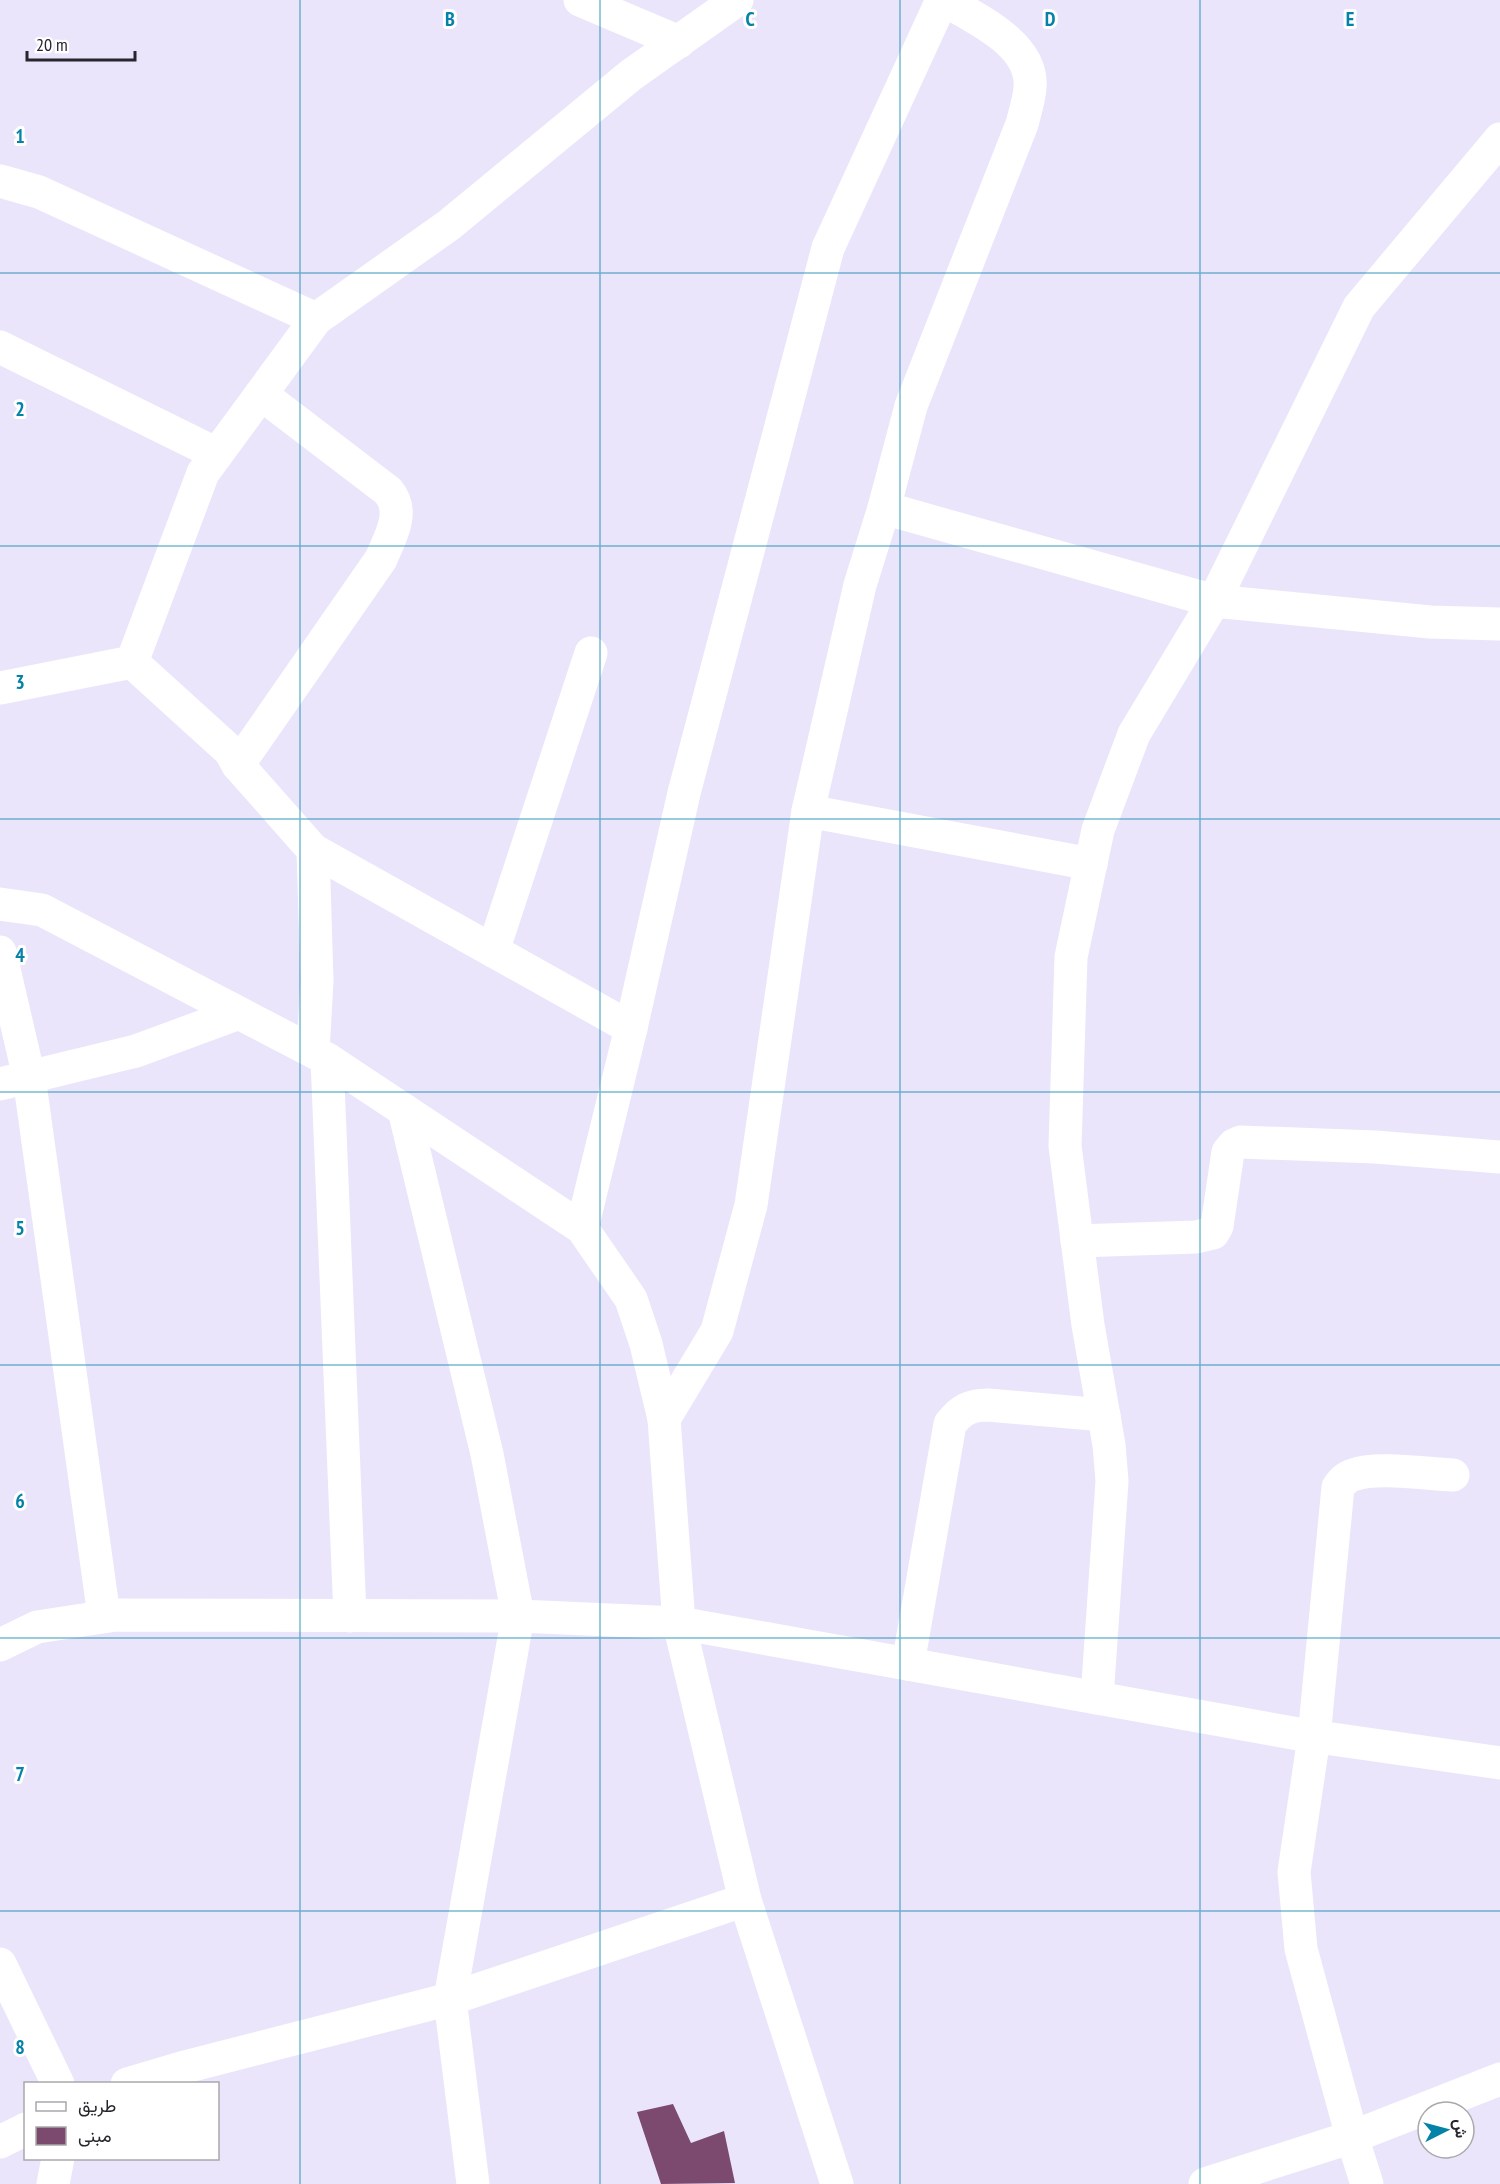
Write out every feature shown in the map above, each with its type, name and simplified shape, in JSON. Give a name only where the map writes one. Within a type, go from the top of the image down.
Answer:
[{"type":"street","points":[[580,0],[679,42]]},
{"type":"street","points":[[132,662],[203,472],[316,319],[449,225],[631,75],[737,0]]},
{"type":"street","points":[[582,1228],[631,1028],[684,793],[828,248],[943,0],[1008,39],[1026,63],[1030,86],[1022,124],[911,406],[884,508],[860,585],[808,811],[751,1205],[717,1331],[664,1419]]},
{"type":"street","points":[[1097,1698],[1112,1481],[1109,1445],[1088,1325],[1065,1146],[1071,957],[1098,830],[1134,734],[1214,601],[1359,307],[1500,139]]},
{"type":"street","points":[[0,181],[39,192],[316,319]]},
{"type":"street","points":[[0,347],[217,454]]},
{"type":"street","points":[[238,765],[381,559],[398,512],[395,500],[388,491],[261,394]]},
{"type":"street","points":[[884,508],[1214,601],[1430,622],[1500,624]]},
{"type":"street","points":[[493,951],[591,653]]},
{"type":"street","points":[[132,662],[230,751],[238,765],[313,850],[631,1028]]},
{"type":"street","points":[[0,688],[132,662]]},
{"type":"street","points":[[808,811],[1091,864]]},
{"type":"street","points":[[313,850],[320,1055],[350,1616]]},
{"type":"street","points":[[0,904],[42,910],[320,1055],[582,1228],[631,1299],[646,1344],[664,1419],[679,1623],[745,1900],[837,2184]]},
{"type":"street","points":[[0,952],[15,1081],[104,1616]]},
{"type":"street","points":[[15,1081],[136,1051],[239,1013]]},
{"type":"street","points":[[404,1110],[487,1454],[519,1616],[450,1999],[473,2184]]},
{"type":"street","points":[[1077,1240],[1196,1237],[1213,1233],[1217,1226],[1228,1152],[1240,1142],[1375,1147],[1500,1157]]},
{"type":"street","points":[[908,1664],[950,1424],[954,1418],[959,1412],[973,1405],[1104,1415]]},
{"type":"street","points":[[1367,2184],[1301,1949],[1294,1872],[1314,1737],[1338,1487],[1345,1479],[1355,1474],[1385,1471],[1453,1475]]},
{"type":"street","points":[[0,1645],[37,1627],[116,1614],[519,1616],[679,1623],[1314,1737],[1500,1763]]},
{"type":"street","points":[[134,2082],[450,1999],[745,1900]]},
{"type":"street","points":[[0,1964],[57,2082]]},
{"type":"street","points":[[1205,2184],[1352,2137],[1500,2079]]},
{"type":"street","points":[[0,2142],[24,2130]]},
{"type":"street","points":[[53,2184],[58,2160]]},
{"type":"building","points":[[673,2104],[691,2143],[724,2131],[735,2183],[661,2184],[637,2112]]}]
